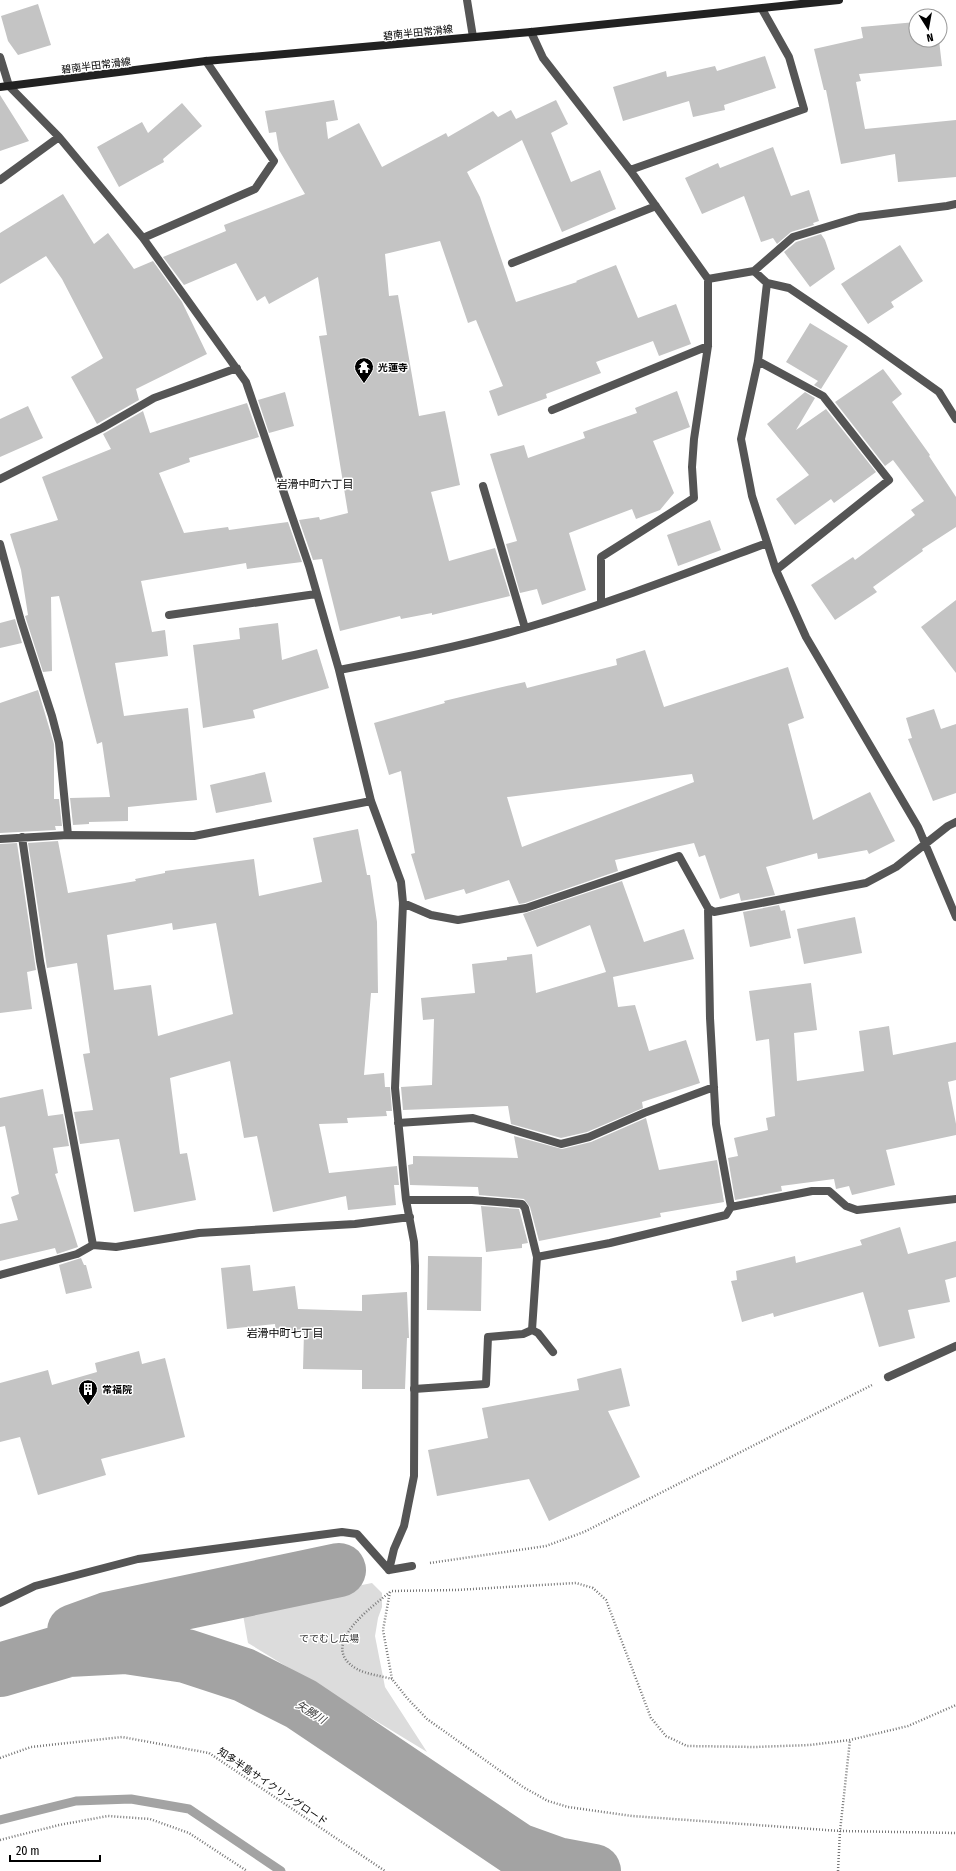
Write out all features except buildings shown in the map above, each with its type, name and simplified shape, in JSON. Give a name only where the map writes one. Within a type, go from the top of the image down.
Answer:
[{"type":"main road","name":"碧南半田常滑線","points":[[0,87],[206,61],[531,32],[839,0]]},
{"type":"street","points":[[467,0],[473,37]]},
{"type":"street","points":[[630,170],[804,109],[789,57],[762,9]]},
{"type":"street","points":[[531,32],[543,58],[630,170],[708,279],[708,346],[694,440],[692,467],[694,498],[601,557],[601,603]]},
{"type":"street","points":[[0,57],[10,86],[60,137],[143,238],[246,382],[309,566],[339,670],[370,801],[401,882],[402,903],[395,1088],[406,1200],[410,1217],[416,1266],[414,1476],[404,1526],[394,1549],[390,1570]]},
{"type":"street","points":[[143,238],[256,189],[274,161],[206,61]]},
{"type":"street","points":[[0,180],[60,137]]},
{"type":"street","points":[[708,279],[754,271],[792,237],[859,217],[956,204]]},
{"type":"street","points":[[512,263],[656,206]]},
{"type":"street","points":[[754,271],[767,282],[789,288],[939,392],[956,419]]},
{"type":"street","points":[[767,282],[758,361],[741,438],[752,496],[776,570],[806,637],[918,827],[956,917]]},
{"type":"street","points":[[552,410],[708,346]]},
{"type":"street","points":[[758,361],[822,396],[889,480],[776,570]]},
{"type":"street","points":[[0,479],[102,428],[154,398],[237,368]]},
{"type":"street","points":[[484,486],[525,628]]},
{"type":"street","points":[[339,670],[441,650],[525,628],[636,592],[767,543]]},
{"type":"street","points":[[0,544],[21,621],[52,716],[59,743],[68,834]]},
{"type":"street","points":[[169,615],[316,594]]},
{"type":"street","points":[[0,839],[68,834],[194,836],[370,801]]},
{"type":"street","points":[[402,903],[430,916],[458,920],[526,908],[679,856],[708,908],[714,912],[866,883],[896,867],[948,826],[956,822]]},
{"type":"street","points":[[22,837],[40,961],[93,1245]]},
{"type":"street","points":[[537,1257],[610,1243],[726,1215],[731,1207],[716,1124],[710,1018],[708,908]]},
{"type":"street","points":[[398,1123],[473,1118],[561,1144],[589,1137],[644,1113],[714,1088]]},
{"type":"street","points":[[731,1207],[812,1191],[829,1190],[846,1206],[856,1210],[956,1199]]},
{"type":"street","points":[[406,1200],[472,1200],[522,1204],[525,1208],[537,1257],[532,1330]]},
{"type":"street","points":[[0,1275],[77,1254],[93,1245],[116,1247],[199,1233],[355,1224],[410,1217]]},
{"type":"street","points":[[414,1389],[486,1384],[488,1337],[523,1334],[532,1330]]},
{"type":"street","points":[[532,1330],[538,1333],[553,1352]]},
{"type":"street","points":[[888,1377],[956,1346]]},
{"type":"street","points":[[0,1603],[35,1586],[138,1559],[342,1532],[357,1534],[390,1570]]},
{"type":"street","points":[[390,1570],[412,1566]]},
{"type":"path","points":[[412,1566],[546,1546],[584,1532],[888,1377]]},
{"type":"path","points":[[390,1570],[390,1592],[383,1630],[392,1679],[406,1698],[427,1719],[523,1787],[555,1803],[568,1807],[632,1816],[840,1831],[956,1833]]},
{"type":"path","points":[[392,1679],[356,1669],[344,1656],[343,1643],[347,1630],[390,1592],[576,1583],[594,1588],[606,1600],[651,1718],[666,1736],[687,1746],[755,1747],[810,1745],[850,1740],[908,1726],[956,1705]]},
{"type":"path","name":"知多半島サイクリングロード","points":[[0,1758],[31,1746],[122,1737],[209,1753],[384,1871]]},
{"type":"path","points":[[838,1871],[840,1831],[850,1740]]},
{"type":"path","points":[[0,1840],[59,1825],[108,1816],[150,1820],[189,1833],[247,1871]]},
{"type":"green space","name":"ででむし広場","points":[[372,1583],[382,1593],[382,1607],[378,1618],[375,1636],[385,1687],[427,1752],[248,1643],[242,1609]]},
{"type":"waterway","points":[[74,1631],[107,1619],[339,1570]]},
{"type":"waterway","name":"矢勝川","points":[[0,1670],[68,1650],[126,1647],[186,1656],[244,1675],[301,1704],[518,1850],[557,1864],[594,1871]]},
{"type":"waterway","points":[[0,1820],[76,1801],[131,1799],[189,1809],[281,1871]]},
{"type":"place","name":"光蓮寺","points":[[364,384]]},
{"type":"place","name":"常福院","points":[[88,1406]]},
{"type":"district","name":"岩滑中町六丁目","points":[[315,484]]},
{"type":"district","name":"岩滑中町七丁目","points":[[285,1333]]}]
